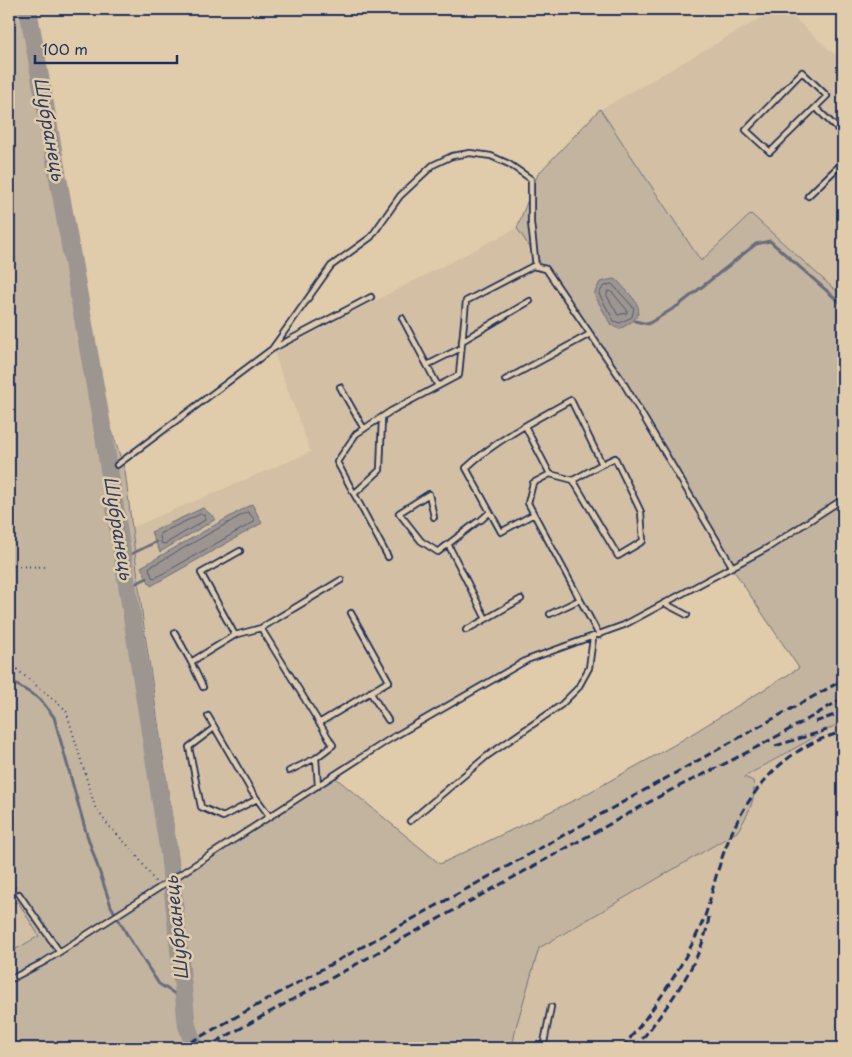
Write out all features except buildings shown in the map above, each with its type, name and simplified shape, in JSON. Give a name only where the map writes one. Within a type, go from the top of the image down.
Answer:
[{"type":"lane","points":[[802,72],[827,96],[816,108],[770,152],[746,130],[802,72]]},
{"type":"lane","points":[[816,108],[843,134]]},
{"type":"lane","points":[[272,349],[331,266],[371,237],[400,196],[432,165],[452,156],[470,153],[491,156],[510,164],[530,179],[531,223],[536,267]]},
{"type":"lane","points":[[808,196],[838,167],[843,171]]},
{"type":"lane","points":[[388,556],[336,462],[356,434],[459,375],[466,301],[533,266],[546,269],[621,379],[732,566]]},
{"type":"lane","points":[[117,465],[272,349],[371,297]]},
{"type":"lane","points":[[462,341],[530,302]]},
{"type":"lane","points":[[402,318],[438,386]]},
{"type":"lane","points":[[505,380],[590,334]]},
{"type":"lane","points":[[427,365],[461,348]]},
{"type":"lane","points":[[340,388],[364,429]]},
{"type":"lane","points":[[534,514],[501,532],[466,468],[481,454],[571,400],[602,464]]},
{"type":"lane","points":[[354,494],[380,470],[382,418]]},
{"type":"lane","points":[[525,426],[550,474]]},
{"type":"lane","points":[[573,480],[618,556],[643,541],[642,512],[615,458],[573,480],[550,474],[533,483],[528,503],[600,636]]},
{"type":"lane","points":[[434,517],[429,494],[399,513],[421,541],[438,552],[490,512]]},
{"type":"lane","points":[[9,980],[59,951],[152,890],[191,868],[390,739],[527,660],[547,651],[600,636],[624,625],[769,547],[843,498]]},
{"type":"lane","points":[[448,544],[486,619]]},
{"type":"lane","points":[[235,635],[201,573],[240,551]]},
{"type":"lane","points":[[191,662],[235,635],[261,628],[341,580]]},
{"type":"lane","points":[[466,630],[522,599]]},
{"type":"lane","points":[[550,614],[579,600]]},
{"type":"lane","points":[[664,603],[687,615]]},
{"type":"lane","points":[[319,723],[389,681],[351,613]]},
{"type":"lane","points":[[261,628],[333,746],[316,758],[289,771]]},
{"type":"lane","points":[[174,633],[203,687]]},
{"type":"lane","points":[[410,821],[487,756],[561,705],[578,688],[589,668],[593,638]]},
{"type":"lane","points":[[370,692],[388,720]]},
{"type":"lane","points":[[208,716],[257,799],[270,817]]},
{"type":"lane","points":[[214,728],[189,746],[200,807],[223,817],[257,799]]},
{"type":"lane","points":[[316,758],[318,786]]},
{"type":"lane","points":[[19,894],[59,951]]},
{"type":"lane","points":[[543,1048],[551,1007]]},
{"type":"path","points":[[9,566],[49,567]]},
{"type":"path","points":[[9,663],[66,710],[95,807],[108,826],[135,853],[159,887]]},
{"type":"path","points":[[9,879],[19,894]]},
{"type":"shaded area","points":[[9,9],[31,9],[88,358],[125,471],[143,620],[180,872],[331,774],[440,864],[581,797],[674,745],[799,668],[730,565],[619,380],[517,228],[538,174],[600,109],[701,261],[751,214],[843,297],[843,721],[744,777],[753,781],[754,795],[748,814],[737,832],[539,948],[516,1027],[512,1048],[9,1048],[9,953],[39,936],[18,902],[9,904]]},
{"type":"shaded area","points":[[777,9],[784,9],[843,62],[843,297],[751,214],[701,262],[600,110]]},
{"type":"shaded area","points":[[517,228],[619,380],[730,565],[602,632],[526,658],[331,774],[180,872],[131,528],[311,452],[274,353]]},
{"type":"shaded area","points":[[843,721],[843,1048],[512,1048],[516,1027],[539,948],[737,832],[743,778]]},
{"type":"shaded area","points":[[17,902],[39,936],[9,953],[9,904]]},
{"type":"water","points":[[617,280],[630,294],[638,306],[636,318],[619,329],[611,325],[594,294],[600,282]]},
{"type":"water","points":[[252,504],[262,523],[151,586],[141,567]]},
{"type":"water","points":[[203,508],[216,519],[160,552],[151,532]]},
{"type":"waterway","name":"Шубранець","points":[[28,9],[104,437],[169,854],[187,1026],[195,1048]]},
{"type":"waterway","points":[[635,321],[648,324],[679,305],[756,244],[770,241],[843,305]]},
{"type":"waterway","points":[[123,558],[156,542]]},
{"type":"waterway","points":[[127,588],[147,578]]},
{"type":"waterway","points":[[9,680],[40,699],[54,717],[86,832],[111,906],[159,984],[185,1000]]},
{"type":"railway","points":[[180,1048],[843,680]]},
{"type":"railway","points":[[205,1048],[673,789],[802,723],[843,698]]},
{"type":"railway","points":[[815,722],[843,712]]},
{"type":"railway","points":[[775,746],[827,730]]},
{"type":"railway","points":[[622,1048],[667,988],[695,938],[705,914],[727,844],[749,801],[763,782],[798,751],[820,740],[843,732]]},
{"type":"railway","points":[[635,1048],[681,986],[699,951],[706,933],[709,916]]}]
